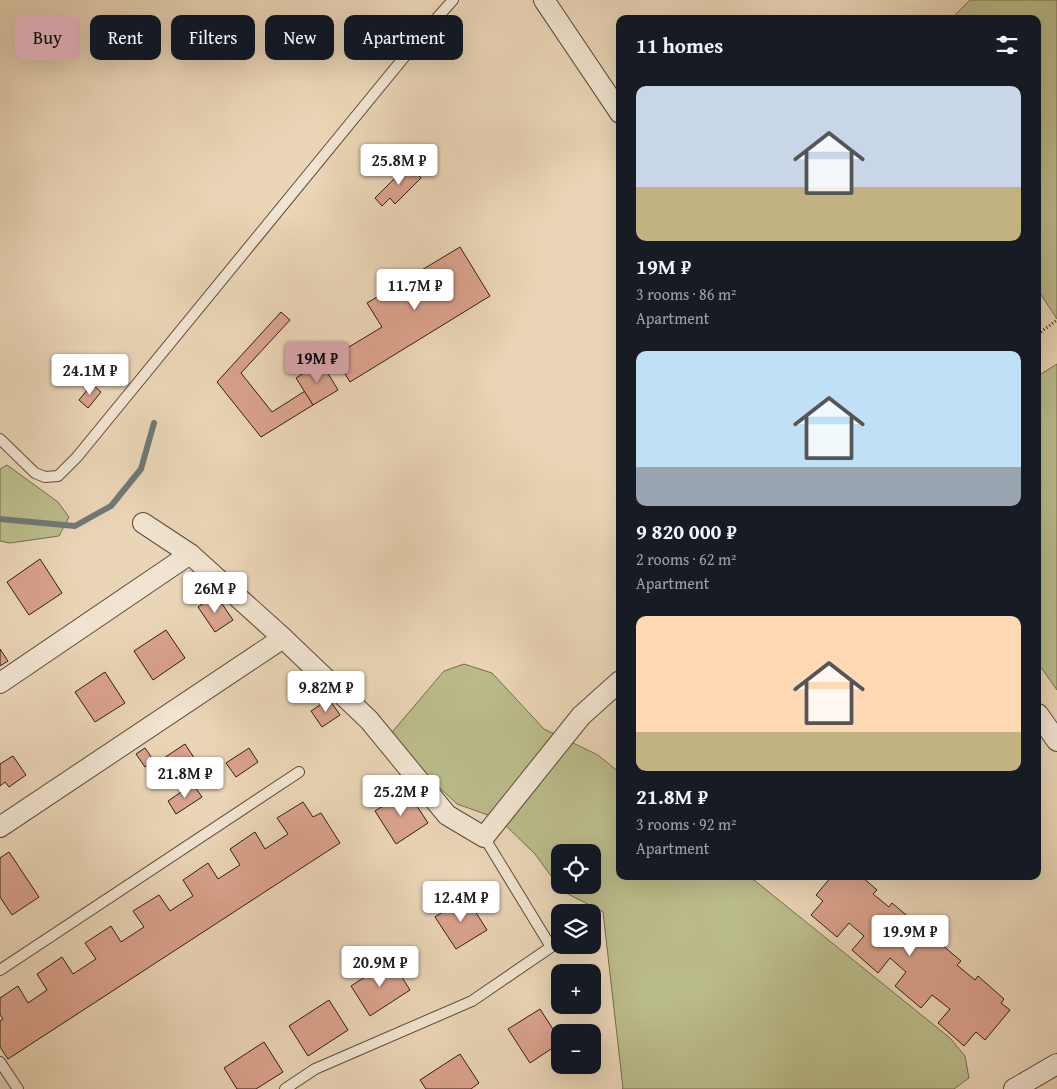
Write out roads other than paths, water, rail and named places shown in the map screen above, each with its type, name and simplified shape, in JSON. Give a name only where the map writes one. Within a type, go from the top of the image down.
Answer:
[{"type":"street","points":[[544,0],[616,107]]},
{"type":"street","points":[[143,523],[190,554],[283,638],[369,720],[447,815],[484,838],[581,716],[616,684]]},
{"type":"street","points":[[0,683],[190,554]]},
{"type":"street","points":[[0,827],[283,638]]},
{"type":"street","points":[[1041,718],[1057,741]]},
{"type":"street","points":[[1014,1089],[1057,1064]]},
{"type":"lane","points":[[0,439],[35,473],[45,477],[58,476],[78,457],[453,0]]},
{"type":"lane","points":[[0,970],[299,772]]},
{"type":"lane","points":[[285,1089],[314,1070],[472,1001],[551,947],[484,838]]},
{"type":"lane","points":[[0,1062],[18,1089]]},
{"type":"waterway","points":[[0,519],[75,526],[111,506],[141,469],[154,423]]}]
